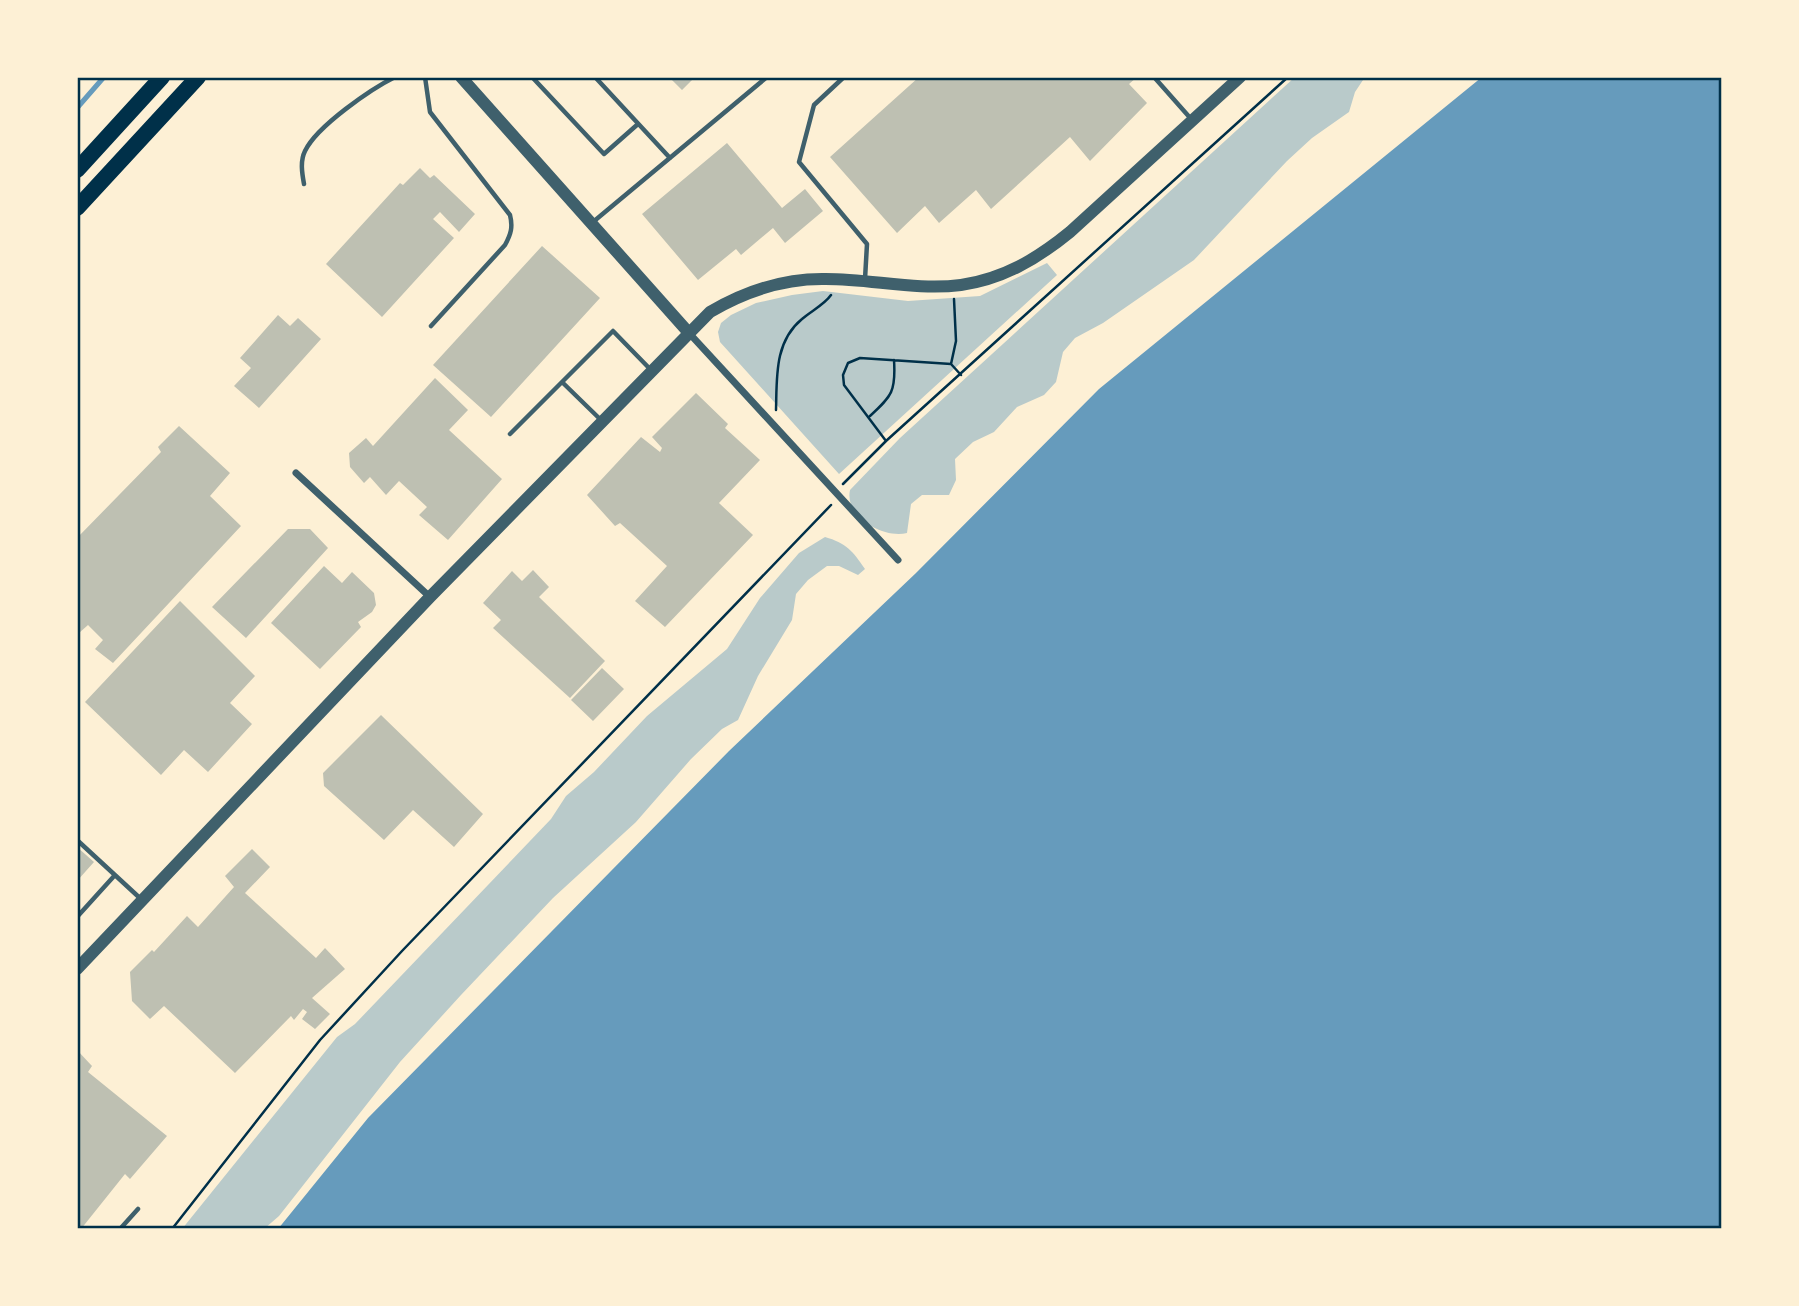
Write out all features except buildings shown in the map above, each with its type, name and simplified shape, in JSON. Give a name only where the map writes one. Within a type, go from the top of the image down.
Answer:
[{"type":"highway","points":[[77,170],[162,77]]},
{"type":"highway","points":[[77,208],[198,77]]},
{"type":"street","points":[[461,77],[689,333],[898,560]]},
{"type":"street","points":[[77,969],[430,597],[710,312],[734,298],[791,282],[840,280],[954,285],[1011,272],[1042,255],[1240,77]]},
{"type":"street","points":[[296,473],[430,597]]},
{"type":"lane","points":[[304,184],[302,160],[305,149],[350,107],[395,77]]},
{"type":"lane","points":[[425,77],[430,112],[510,215],[512,223],[512,232],[505,244],[431,326]]},
{"type":"lane","points":[[532,77],[604,154],[638,124]]},
{"type":"lane","points":[[595,77],[670,158]]},
{"type":"lane","points":[[591,223],[766,77]]},
{"type":"lane","points":[[844,77],[814,105],[799,162],[867,244],[865,282]]},
{"type":"lane","points":[[1154,77],[1193,120]]},
{"type":"lane","points":[[510,434],[614,331],[652,370]]},
{"type":"lane","points":[[562,382],[603,421]]},
{"type":"lane","points":[[77,840],[142,900]]},
{"type":"lane","points":[[77,917],[115,875]]},
{"type":"lane","points":[[120,1229],[138,1209]]},
{"type":"path","points":[[172,1229],[320,1040],[838,496],[842,484],[886,441],[1288,77]]},
{"type":"path","points":[[767,418],[776,410],[777,371],[783,346],[799,321],[827,301],[840,280]]},
{"type":"path","points":[[951,364],[956,341],[954,285]]},
{"type":"path","points":[[886,441],[870,416],[844,385],[844,368],[853,359],[951,364],[961,375]]},
{"type":"path","points":[[870,416],[896,383],[894,360]]},
{"type":"shaded area","points":[[1295,77],[1365,77],[1355,92],[1349,112],[1312,138],[1287,161],[1194,260],[1103,323],[1075,338],[1063,352],[1056,382],[1044,395],[1017,407],[994,432],[973,442],[955,459],[956,480],[949,495],[922,495],[911,504],[907,533],[888,533],[859,517],[850,500],[850,490],[900,438]]},
{"type":"shaded area","points":[[1047,263],[1057,275],[839,474],[720,342],[718,332],[721,323],[756,303],[823,291],[908,301],[980,296]]},
{"type":"shaded area","points":[[825,537],[848,548],[865,569],[858,575],[839,566],[827,566],[808,580],[796,594],[792,620],[758,676],[738,720],[722,729],[691,759],[636,822],[553,898],[461,995],[400,1062],[279,1216],[264,1229],[182,1229],[337,1037],[355,1024],[551,819],[566,796],[594,772],[647,716],[727,649],[760,598],[799,553]]},
{"type":"water","points":[[1482,77],[1722,77],[1722,1229],[278,1229],[368,1118],[729,751],[916,573],[1099,389]]},
{"type":"waterway","points":[[77,108],[104,77]]}]
